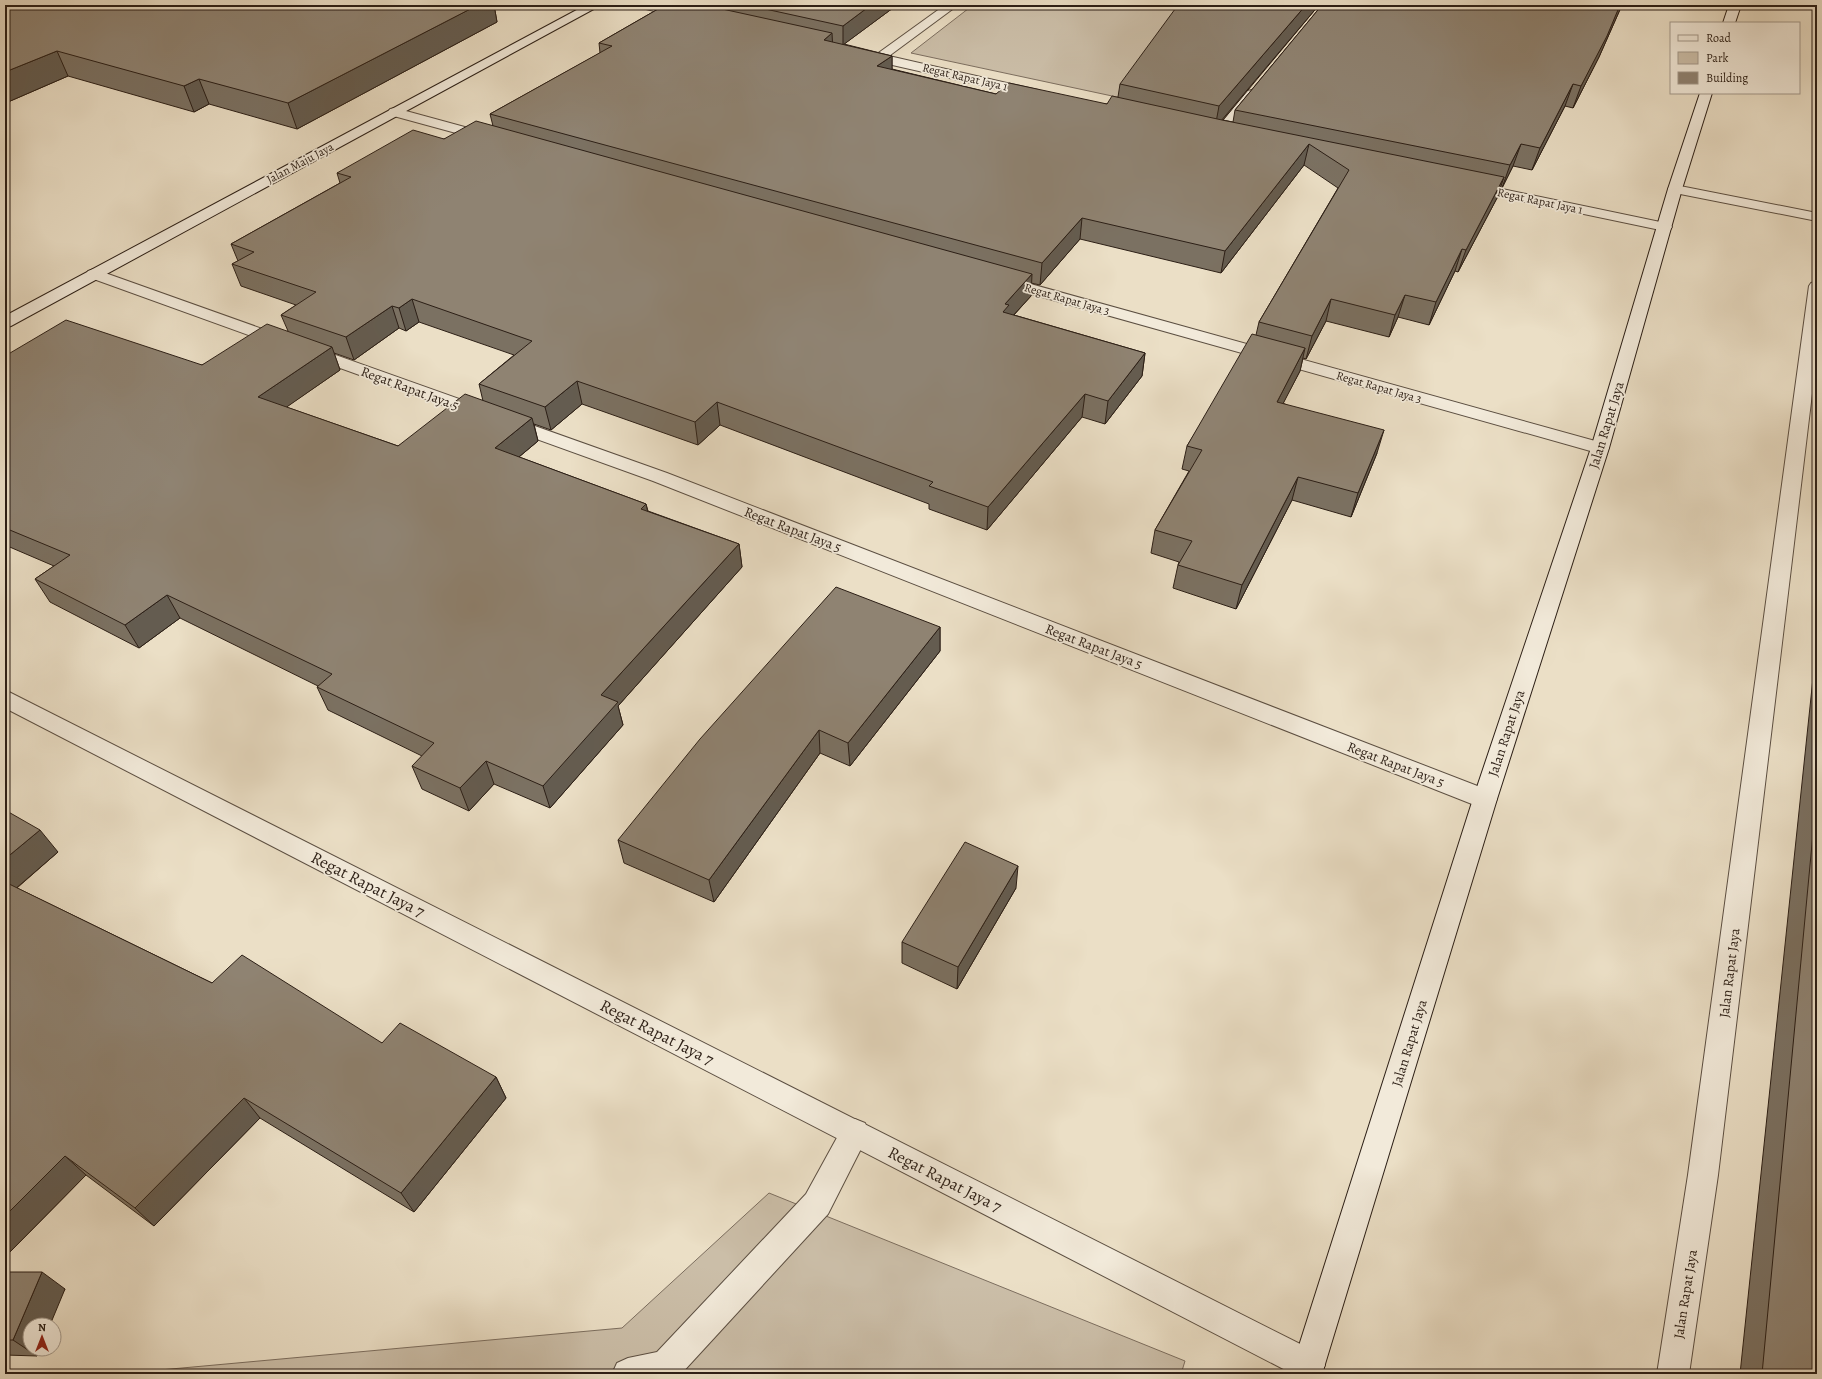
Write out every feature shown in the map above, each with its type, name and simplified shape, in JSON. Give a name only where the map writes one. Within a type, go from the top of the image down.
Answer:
[{"type":"street","name":"Jalan Maju Jaya","points":[[5,323],[594,5]]},
{"type":"street","points":[[642,5],[703,19]]},
{"type":"street","points":[[879,58],[952,5]]},
{"type":"street","points":[[1729,22],[1735,5]]},
{"type":"street","name":"Regat Rapat Jaya 1","points":[[849,51],[1049,96]]},
{"type":"street","points":[[1218,135],[1263,82]]},
{"type":"street","name":"Jalan Rapat Jaya","points":[[1308,1370],[1485,799],[1600,448],[1675,189],[1706,94]]},
{"type":"street","points":[[395,112],[502,142]]},
{"type":"street","points":[[1203,131],[1234,138]]},
{"type":"street","name":"Regat Rapat Jaya 1","points":[[1453,183],[1665,227]]},
{"type":"street","points":[[1675,189],[1817,217]]},
{"type":"street","name":"Regat Rapat Jaya 5","points":[[94,274],[660,477],[1485,799]]},
{"type":"street","name":"Regat Rapat Jaya 3","points":[[986,277],[1600,448]]},
{"type":"street","name":"Jalan Rapat Jaya","points":[[1673,1374],[1704,1175],[1817,286]]},
{"type":"street","name":"Regat Rapat Jaya 7","points":[[5,698],[855,1133],[1308,1370]]},
{"type":"street","points":[[628,1374],[665,1367],[818,1204],[855,1133]]},
{"type":"green space","points":[[973,5],[1284,5],[1173,109],[911,53]]},
{"type":"green space","points":[[769,1193],[1185,1361],[1181,1374],[116,1374],[622,1328]]},
{"type":"building","points":[[5,5],[478,5],[288,103],[199,79],[184,86],[57,51],[5,72]]},
{"type":"building","points":[[665,5],[704,5],[832,33],[824,40],[892,56],[877,66],[996,94],[1009,83],[1107,104],[1112,96],[1222,120],[1504,177],[1466,250],[1462,249],[1436,302],[1405,295],[1395,315],[1331,299],[1312,336],[1259,322],[1349,170],[1309,144],[1225,251],[1082,218],[1042,263],[490,114],[612,46],[599,43]]},
{"type":"building","points":[[747,5],[871,5],[843,26]]},
{"type":"building","points":[[1178,5],[1306,5],[1219,106],[1120,84]]},
{"type":"building","points":[[1322,5],[1620,5],[1607,36],[1581,86],[1573,84],[1540,148],[1521,144],[1510,165],[1235,110]]},
{"type":"building","points":[[476,121],[1032,274],[1005,304],[1009,305],[1003,312],[1145,353],[1108,401],[1085,394],[988,507],[929,486],[933,482],[717,402],[695,422],[577,381],[545,407],[479,384],[532,341],[412,299],[399,308],[392,306],[346,337],[281,315],[316,292],[232,264],[254,252],[231,244],[351,177],[337,173],[413,130],[444,139]]},
{"type":"building","points":[[66,320],[202,365],[267,324],[332,347],[258,397],[398,446],[465,394],[532,418],[495,448],[646,504],[641,509],[739,544],[601,695],[618,702],[543,786],[486,761],[460,788],[412,766],[434,743],[317,687],[332,674],[167,595],[125,625],[35,579],[70,555],[5,528],[5,356]]},
{"type":"building","points":[[1252,334],[1305,348],[1277,402],[1384,430],[1358,493],[1298,477],[1242,585],[1178,565],[1192,541],[1155,530],[1202,450],[1187,446]]},
{"type":"building","points":[[836,587],[940,627],[848,743],[819,730],[709,880],[618,840],[700,739]]},
{"type":"building","points":[[1817,791],[1817,1374],[1762,1374]]},
{"type":"building","points":[[5,810],[40,830],[5,859]]},
{"type":"building","points":[[965,842],[1018,866],[958,967],[902,942]]},
{"type":"building","points":[[5,882],[212,983],[242,955],[382,1043],[400,1023],[496,1077],[401,1193],[244,1098],[135,1208],[65,1156],[5,1216]]},
{"type":"building","points":[[5,1272],[42,1272],[13,1340],[5,1340]]}]
